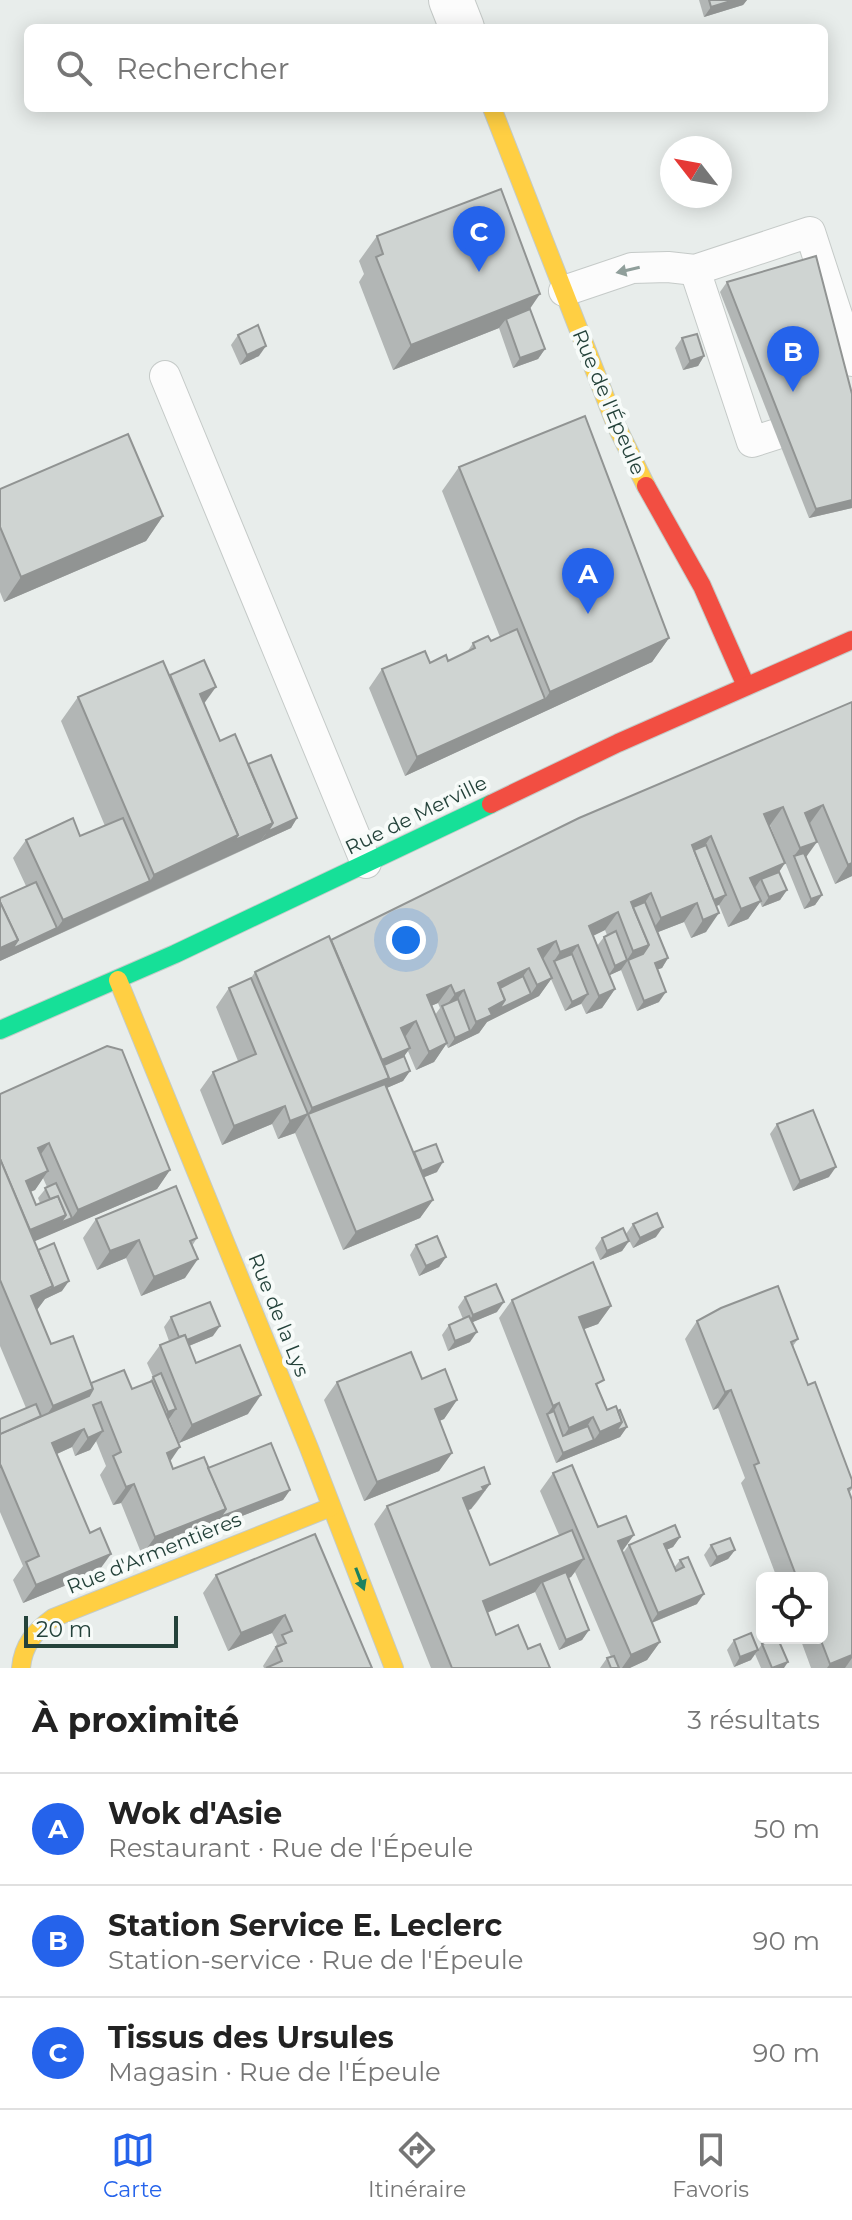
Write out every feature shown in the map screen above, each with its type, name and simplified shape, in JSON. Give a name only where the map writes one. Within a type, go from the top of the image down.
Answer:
[{"type":"street","points":[[451,0],[460,24]]},
{"type":"street","name":"Rue de l'Épeule","points":[[494,112],[616,425],[660,514],[702,586],[746,686]]},
{"type":"street","name":"Rue de Merville","points":[[0,1030],[118,980],[746,686],[852,640]]},
{"type":"street","name":"Rue de la Lys","points":[[118,980],[394,1668]]},
{"type":"street","name":"Rue d'Armentières","points":[[21,1668],[27,1642],[38,1628],[53,1618],[331,1507]]},
{"type":"lane","points":[[564,291],[632,268],[695,270],[810,232],[852,361]]},
{"type":"lane","points":[[695,270],[752,442],[852,410]]},
{"type":"lane","points":[[165,376],[366,863]]},
{"type":"building","points":[[709,0],[734,0],[711,7]]},
{"type":"building","points":[[501,189],[540,294],[411,345],[376,257],[383,254],[377,236]]},
{"type":"building","points":[[816,256],[852,394],[852,500],[816,509],[727,282]]},
{"type":"building","points":[[530,309],[545,349],[520,358],[506,319]]},
{"type":"building","points":[[258,325],[266,346],[247,355],[238,335]]},
{"type":"building","points":[[697,334],[704,356],[690,361],[682,338]]},
{"type":"building","points":[[585,416],[669,638],[550,692],[459,467]]},
{"type":"building","points":[[128,434],[163,516],[21,577],[0,527],[0,489]]},
{"type":"building","points":[[517,629],[545,699],[417,757],[382,669],[425,651],[430,663],[446,655],[448,661],[475,648],[473,643],[488,636],[491,641]]},
{"type":"building","points":[[204,660],[216,687],[200,694],[220,741],[235,734],[273,823],[233,841],[238,835],[170,675]]},
{"type":"building","points":[[163,661],[238,835],[154,875],[78,697]]},
{"type":"building","points":[[852,702],[852,863],[848,865],[823,805],[805,813],[817,842],[800,848],[783,807],[764,814],[785,863],[750,878],[761,901],[741,909],[711,836],[692,845],[719,913],[703,920],[697,903],[661,918],[651,893],[631,902],[649,945],[633,951],[618,912],[589,926],[615,989],[599,996],[578,945],[560,952],[556,941],[538,949],[552,978],[537,985],[529,968],[498,983],[505,1000],[489,1009],[492,1015],[476,1022],[464,990],[455,994],[451,985],[427,995],[447,1043],[429,1052],[416,1021],[401,1028],[410,1048],[382,1060],[331,940],[579,818]]},
{"type":"building","points":[[271,755],[297,818],[267,832],[273,823],[248,764]]},
{"type":"building","points":[[73,818],[80,836],[123,818],[150,881],[63,920],[26,840]]},
{"type":"building","points":[[706,845],[726,895],[714,900],[694,850]]},
{"type":"building","points":[[804,853],[822,895],[811,899],[794,856]]},
{"type":"building","points":[[779,872],[787,890],[769,897],[761,879]]},
{"type":"building","points":[[36,882],[57,928],[12,949],[18,940],[0,898]]},
{"type":"building","points":[[0,902],[18,940],[0,948]]},
{"type":"building","points":[[645,902],[668,958],[655,963],[666,992],[644,1001],[628,960],[643,954],[649,945],[633,907]]},
{"type":"building","points":[[616,931],[627,960],[615,966],[604,937]]},
{"type":"building","points":[[329,936],[389,1078],[312,1108],[255,972]]},
{"type":"building","points":[[572,954],[588,994],[572,1002],[554,961]]},
{"type":"building","points":[[523,976],[531,994],[499,1009],[505,1000],[500,988]]},
{"type":"building","points":[[251,978],[308,1114],[290,1121],[285,1106],[234,1126],[213,1072],[256,1054],[229,988]]},
{"type":"building","points":[[458,999],[470,1031],[455,1038],[442,1006]]},
{"type":"building","points":[[107,1046],[122,1050],[170,1170],[78,1210],[49,1143],[38,1148],[48,1171],[26,1181],[36,1205],[58,1196],[66,1215],[30,1230],[0,1159],[0,1094]]},
{"type":"building","points":[[404,1056],[410,1071],[386,1081],[389,1078],[384,1065]]},
{"type":"building","points":[[385,1084],[433,1200],[356,1232],[308,1114]]},
{"type":"building","points":[[813,1110],[836,1167],[800,1181],[777,1124]]},
{"type":"building","points":[[436,1144],[443,1162],[422,1171],[414,1152]]},
{"type":"building","points":[[0,1159],[53,1286],[31,1296],[51,1344],[73,1336],[93,1389],[53,1406],[0,1280]]},
{"type":"building","points":[[56,1183],[72,1218],[60,1223],[66,1215],[58,1196],[50,1199],[45,1188]]},
{"type":"building","points":[[176,1186],[197,1238],[190,1241],[198,1259],[154,1277],[139,1240],[110,1251],[96,1219]]},
{"type":"building","points":[[657,1213],[663,1227],[640,1238],[633,1224]]},
{"type":"building","points":[[623,1228],[629,1241],[607,1251],[602,1238]]},
{"type":"building","points":[[437,1236],[446,1257],[426,1266],[416,1245]]},
{"type":"building","points":[[54,1243],[69,1281],[52,1289],[38,1250]]},
{"type":"building","points":[[593,1262],[611,1306],[579,1317],[604,1380],[596,1384],[607,1410],[616,1406],[622,1422],[600,1432],[593,1417],[569,1428],[559,1403],[553,1406],[512,1300]]},
{"type":"building","points":[[496,1284],[504,1302],[473,1315],[465,1297]]},
{"type":"building","points":[[778,1286],[798,1339],[791,1342],[808,1385],[815,1382],[852,1480],[852,1487],[848,1489],[852,1500],[852,1655],[830,1664],[822,1644],[828,1644],[828,1572],[795,1572],[754,1465],[759,1463],[731,1390],[725,1392],[697,1321],[721,1308]]},
{"type":"building","points":[[210,1302],[220,1326],[187,1340],[185,1335],[179,1337],[171,1317]]},
{"type":"building","points":[[469,1316],[477,1332],[455,1341],[449,1325]]},
{"type":"building","points":[[185,1335],[196,1363],[240,1345],[261,1395],[192,1425],[160,1345]]},
{"type":"building","points":[[411,1352],[422,1379],[445,1369],[457,1400],[435,1409],[452,1453],[377,1482],[337,1382]]},
{"type":"building","points":[[124,1370],[132,1389],[152,1381],[180,1447],[167,1453],[173,1469],[204,1457],[226,1509],[155,1537],[134,1484],[126,1487],[113,1456],[121,1452],[101,1402],[93,1405],[103,1431],[88,1438],[84,1429],[52,1443],[90,1533],[100,1528],[111,1554],[36,1585],[26,1562],[39,1556],[0,1467],[0,1434],[89,1396],[93,1389],[91,1383]]},
{"type":"building","points":[[161,1373],[176,1409],[168,1412],[153,1377]]},
{"type":"building","points":[[36,1404],[41,1416],[0,1434],[0,1419]]},
{"type":"building","points":[[620,1410],[627,1427],[616,1431],[622,1422]]},
{"type":"building","points":[[554,1411],[563,1436],[588,1426],[594,1440],[563,1453],[547,1414]]},
{"type":"building","points":[[271,1443],[290,1490],[220,1517],[226,1509],[208,1468]]},
{"type":"building","points":[[572,1465],[598,1527],[626,1516],[634,1535],[618,1541],[660,1642],[631,1655],[553,1473]]},
{"type":"building","points":[[484,1467],[490,1484],[482,1487],[484,1490],[463,1498],[490,1565],[572,1530],[584,1559],[483,1601],[496,1635],[518,1625],[528,1649],[540,1644],[550,1668],[452,1668],[387,1506]]},
{"type":"building","points":[[675,1525],[680,1537],[664,1544],[676,1571],[684,1567],[680,1560],[688,1557],[704,1594],[658,1613],[629,1545]]},
{"type":"building","points":[[315,1534],[372,1668],[266,1668],[282,1661],[276,1647],[286,1643],[282,1635],[292,1631],[285,1615],[241,1633],[216,1575]]},
{"type":"building","points":[[730,1538],[735,1550],[717,1557],[711,1545]]},
{"type":"building","points":[[566,1572],[589,1630],[566,1640],[542,1582]]},
{"type":"building","points":[[751,1633],[758,1650],[740,1657],[734,1640]]},
{"type":"building","points":[[762,1644],[780,1644],[788,1662],[772,1668]]},
{"type":"building","points":[[614,1656],[619,1668],[611,1668],[607,1658]]},
{"type":"traffic: fast","points":[[0,1030],[175,954],[491,804]]},
{"type":"traffic: slow","points":[[494,112],[616,425],[646,486]]},
{"type":"traffic: slow","points":[[118,980],[309,1448],[394,1668]]},
{"type":"traffic: slow","points":[[21,1668],[31,1639],[53,1618],[331,1507]]},
{"type":"traffic: jam","points":[[646,486],[702,586],[746,686]]},
{"type":"traffic: jam","points":[[491,804],[618,743],[852,640]]},
{"type":"place","name":"Tissus des Ursules","points":[[479,272]]},
{"type":"place","name":"Station Service E. Leclerc","points":[[793,392]]},
{"type":"place","name":"Wok d'Asie","points":[[588,614]]}]
